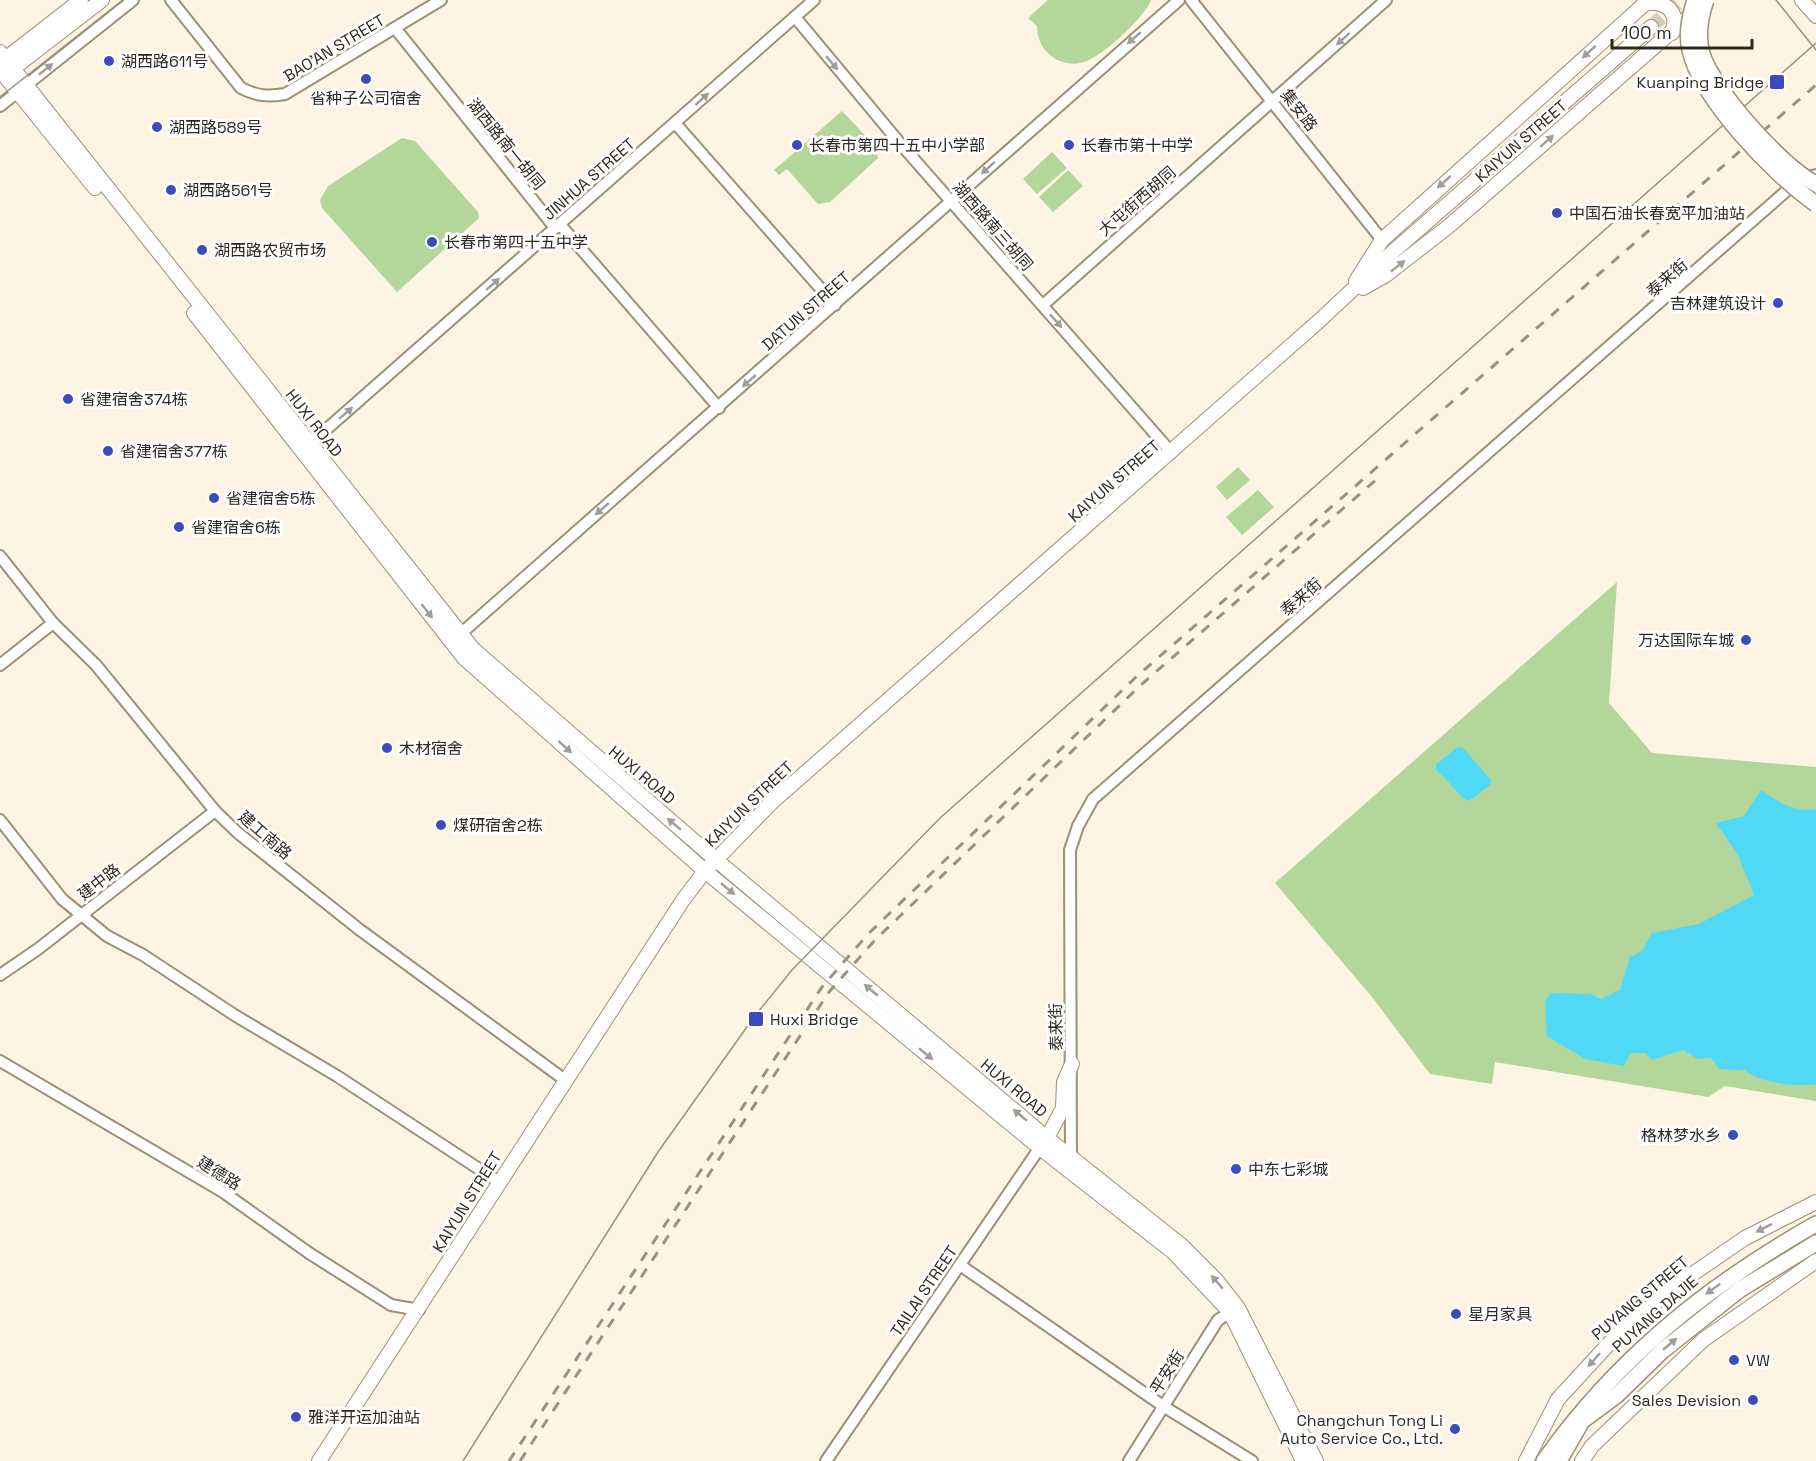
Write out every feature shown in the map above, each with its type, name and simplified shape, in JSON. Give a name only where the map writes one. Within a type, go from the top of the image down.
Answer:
[{"type":"highway","points":[[1695,0],[1689,23],[1689,49],[1696,71],[1707,90],[1773,166],[1816,204]]},
{"type":"highway","points":[[1707,0],[1700,24],[1701,48],[1716,82],[1784,162],[1816,184]]},
{"type":"highway","name":"PUYANG DAJIE","points":[[1544,1461],[1596,1394],[1659,1332],[1738,1271],[1816,1224]]},
{"type":"highway","name":"PUYANG DAJIE","points":[[1559,1461],[1582,1421],[1617,1395],[1662,1351],[1739,1290],[1816,1243]]},
{"type":"main road","points":[[3,67],[81,0]]},
{"type":"main road","points":[[3,67],[102,0]]},
{"type":"main road","name":"KAIYUN STREET","points":[[1348,296],[1386,275],[1449,226],[1707,0]]},
{"type":"main road","points":[[1802,0],[1816,16]]},
{"type":"main road","points":[[1647,2],[1660,3],[1672,11],[1675,18],[1672,33]]},
{"type":"main road","name":"KAIYUN STREET","points":[[1348,296],[1382,240],[1647,2]]},
{"type":"main road","name":"KAIYUN STREET","points":[[319,1461],[419,1310],[565,1080],[715,859],[771,803],[1348,296],[1396,249],[1651,27]]},
{"type":"main road","name":"HUXI ROAD","points":[[3,67],[22,88],[456,639],[715,859],[1043,1143],[1072,1172],[1173,1252],[1234,1310],[1303,1461]]},
{"type":"main road","name":"HUXI ROAD","points":[[456,639],[464,658],[705,871],[1043,1143],[1071,1157],[1181,1245],[1217,1281],[1316,1461]]},
{"type":"main road","points":[[1043,1143],[1063,1108],[1064,1082],[1072,1064]]},
{"type":"main road","name":"PUYANG STREET","points":[[1526,1461],[1558,1399],[1617,1335],[1678,1284],[1744,1238],[1816,1202]]},
{"type":"main road","points":[[1582,1461],[1592,1446],[1703,1340],[1816,1261]]},
{"type":"street","points":[[0,106],[133,0]]},
{"type":"street","name":"BAO'AN STREET","points":[[171,0],[241,88],[256,96],[269,97],[285,94],[441,0]]},
{"type":"street","name":"JINHUA STREET","points":[[306,447],[814,0]]},
{"type":"street","name":"DATUN STREET","points":[[456,639],[1179,0]]},
{"type":"street","name":"集安路","points":[[1191,0],[1382,240]]},
{"type":"street","name":"大屯街西胡同","points":[[1043,305],[1386,0]]},
{"type":"street","name":"湖西路南三胡同","points":[[795,17],[898,141],[1171,452]]},
{"type":"street","name":"湖西路南一胡同","points":[[396,28],[552,224],[563,228],[718,408]]},
{"type":"street","points":[[675,123],[836,305]]},
{"type":"street","name":"泰来街","points":[[1072,1172],[1070,850],[1078,826],[1093,799],[1800,179],[1816,175]]},
{"type":"street","name":"建工南路","points":[[0,556],[53,623],[124,698],[215,811],[277,866],[565,1080]]},
{"type":"street","points":[[0,665],[53,623]]},
{"type":"street","name":"建中路","points":[[0,975],[38,950],[215,811]]},
{"type":"street","points":[[0,820],[62,899],[107,936],[143,955],[236,1016],[338,1076],[500,1182]]},
{"type":"street","name":"建德路","points":[[0,1061],[223,1192],[309,1253],[392,1305],[419,1310]]},
{"type":"street","name":"TAILAI STREET","points":[[826,1461],[1043,1143]]},
{"type":"street","points":[[960,1265],[1163,1406],[1252,1461]]},
{"type":"street","name":"平安街","points":[[1129,1461],[1218,1320],[1234,1310]]},
{"type":"green space","name":"长春市第十中学","points":[[1048,0],[1151,0],[1141,16],[1112,45],[1092,59],[1070,64],[1061,62],[1049,54],[1040,42],[1037,26],[1028,18]]},
{"type":"green space","points":[[842,111],[876,147],[878,158],[830,202],[818,204],[787,169],[779,175],[774,170]]},
{"type":"green space","points":[[402,138],[415,141],[478,212],[479,218],[397,292],[322,208],[320,200],[328,186]]},
{"type":"green space","points":[[1052,152],[1067,168],[1037,194],[1023,179]]},
{"type":"green space","points":[[1068,170],[1083,186],[1053,212],[1039,197]]},
{"type":"green space","points":[[1238,467],[1250,480],[1227,500],[1216,487]]},
{"type":"green space","points":[[1258,490],[1274,507],[1242,535],[1226,517]]},
{"type":"green space","points":[[1617,582],[1609,703],[1652,753],[1816,767],[1816,1101],[1725,1086],[1708,1097],[1495,1062],[1492,1084],[1430,1074],[1372,997],[1275,883]]},
{"type":"water","points":[[1458,747],[1463,748],[1491,780],[1491,784],[1469,801],[1463,798],[1436,769],[1436,764]]},
{"type":"water","points":[[1761,790],[1793,808],[1816,809],[1816,1084],[1779,1083],[1759,1078],[1745,1070],[1719,1069],[1711,1058],[1698,1059],[1683,1050],[1651,1060],[1646,1053],[1631,1053],[1624,1066],[1585,1059],[1547,1036],[1545,1003],[1550,993],[1591,994],[1601,999],[1620,990],[1630,957],[1642,951],[1652,933],[1699,924],[1754,895],[1738,855],[1716,823],[1744,816]]},
{"type":"tunnel","points":[[1651,27],[1681,0]]},
{"type":"tram line","points":[[0,97],[123,0]]},
{"type":"tram line","points":[[1776,0],[1816,50]]},
{"type":"tram line","points":[[463,1461],[658,1152],[754,1017],[792,970],[940,818],[1816,43]]},
{"type":"railway","points":[[509,1461],[822,987],[868,934],[1136,677],[1816,85]]},
{"type":"railway","points":[[520,1461],[829,992],[875,940],[1142,684],[1377,479]]},
{"type":"place","name":"湖西路611号","points":[[109,61]]},
{"type":"place","name":"省种子公司宿舍","points":[[366,79]]},
{"type":"place","name":"Kuanping Bridge","points":[[1777,82]]},
{"type":"place","name":"湖西路589号","points":[[157,127]]},
{"type":"place","name":"长春市第四十五中小学部","points":[[797,145]]},
{"type":"place","name":"长春市第十中学","points":[[1069,145]]},
{"type":"place","name":"湖西路561号","points":[[171,190]]},
{"type":"place","name":"中国石油长春宽平加油站","points":[[1557,213]]},
{"type":"place","name":"长春市第四十五中学","points":[[432,242]]},
{"type":"place","name":"湖西路农贸市场","points":[[202,250]]},
{"type":"place","name":"吉林建筑设计","points":[[1778,303]]},
{"type":"place","name":"省建宿舍374栋","points":[[68,399]]},
{"type":"place","name":"省建宿舍377栋","points":[[108,451]]},
{"type":"place","name":"省建宿舍5栋","points":[[214,498]]},
{"type":"place","name":"省建宿舍6栋","points":[[179,527]]},
{"type":"place","name":"万达国际车城","points":[[1746,640]]},
{"type":"place","name":"木材宿舍","points":[[387,748]]},
{"type":"place","name":"煤研宿舍2栋","points":[[441,825]]},
{"type":"place","name":"Huxi Bridge","points":[[756,1019]]},
{"type":"place","name":"格林梦水乡","points":[[1733,1135]]},
{"type":"place","name":"中东七彩城","points":[[1236,1169]]},
{"type":"place","name":"星月家具","points":[[1456,1314]]},
{"type":"place","name":"VW","points":[[1734,1360]]},
{"type":"place","name":"Sales Devision","points":[[1753,1400]]},
{"type":"place","name":"雅洋开运加油站","points":[[296,1417]]},
{"type":"place","name":"Changchun Tong Li Auto Service Co., Ltd.","points":[[1455,1429]]}]
